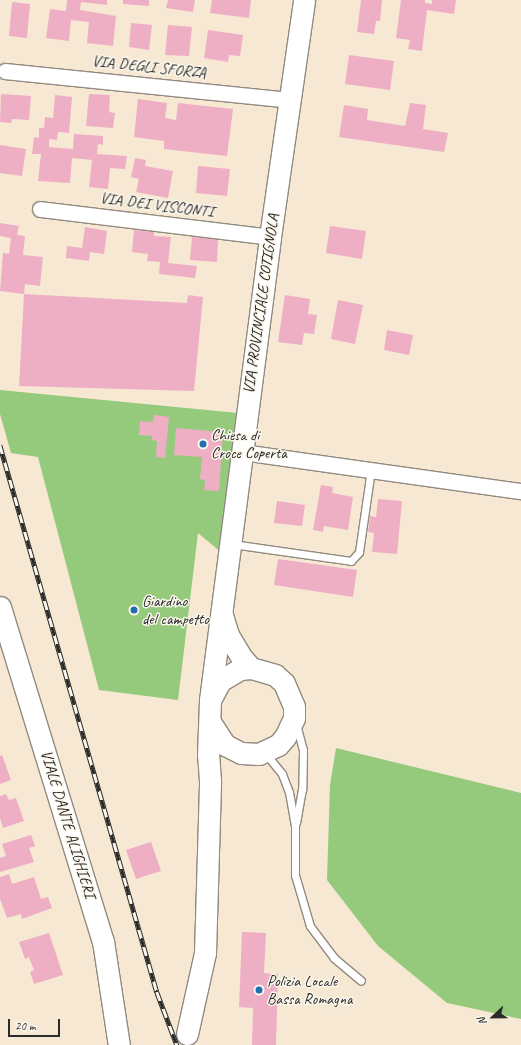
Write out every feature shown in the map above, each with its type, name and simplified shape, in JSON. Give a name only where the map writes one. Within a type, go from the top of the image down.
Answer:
[{"type":"street","name":"VIA PROVINCIALE COTIGNOLA","points":[[221,609],[270,237],[304,0]]},
{"type":"street","name":"VIA DEGLI SFORZA","points":[[5,71],[290,100]]},
{"type":"street","name":"VIA DEI VISCONTI","points":[[40,209],[270,237]]},
{"type":"street","points":[[242,452],[521,491]]},
{"type":"street","name":"VIALE DANTE ALIGHIERI","points":[[0,607],[103,941],[119,1045]]},
{"type":"street","points":[[221,609],[228,635],[242,658],[251,668]]},
{"type":"street","points":[[186,1034],[205,953],[210,781],[210,700],[221,609]]},
{"type":"street","points":[[210,700],[220,680],[235,671],[251,668],[275,675],[284,683],[294,706],[294,718],[288,733],[278,745],[259,754],[232,750],[218,738],[210,722]]},
{"type":"street","points":[[210,781],[232,750]]},
{"type":"lane","points":[[230,543],[348,561],[355,559],[359,552],[371,470]]},
{"type":"lane","points":[[294,718],[303,750],[302,789],[295,826]]},
{"type":"lane","points":[[259,754],[270,759],[282,774],[289,792],[295,826],[295,875],[310,926],[334,958],[360,981]]},
{"type":"green space","points":[[0,390],[238,413],[222,553],[198,533],[178,700],[99,690],[38,457],[11,453],[0,414]]},
{"type":"green space","points":[[336,748],[521,793],[521,1019],[447,1003],[378,946],[327,880],[330,785]]},
{"type":"building","points":[[67,0],[107,0],[107,5],[81,2],[80,10],[116,16],[113,46],[87,43],[89,22],[71,20],[69,41],[46,38],[50,9],[66,11]]},
{"type":"building","points":[[123,0],[149,0],[149,6],[123,4]]},
{"type":"building","points":[[168,0],[195,0],[193,12],[166,8]]},
{"type":"building","points":[[212,0],[251,0],[249,18],[210,13]]},
{"type":"building","points":[[361,0],[382,0],[380,21],[376,21],[374,34],[357,32]]},
{"type":"building","points":[[401,0],[425,0],[425,3],[432,4],[432,0],[456,0],[454,14],[427,10],[422,51],[408,49],[410,40],[396,38]]},
{"type":"building","points":[[12,2],[30,4],[27,38],[9,36]]},
{"type":"building","points":[[131,23],[152,25],[149,50],[129,47]]},
{"type":"building","points":[[168,25],[192,27],[189,56],[165,55]]},
{"type":"building","points":[[208,30],[243,35],[240,56],[229,55],[228,62],[204,58]]},
{"type":"building","points":[[349,55],[394,61],[390,90],[345,84]]},
{"type":"building","points":[[1,94],[31,96],[29,120],[12,119],[11,123],[0,122]]},
{"type":"building","points":[[89,94],[110,95],[109,112],[115,113],[113,128],[86,126]]},
{"type":"building","points":[[55,95],[72,97],[69,133],[58,132],[57,140],[49,139],[49,147],[73,149],[74,134],[103,136],[103,145],[98,144],[97,154],[127,156],[125,169],[110,168],[108,189],[89,187],[92,160],[72,158],[70,183],[38,181],[41,154],[32,154],[34,137],[39,138],[39,128],[44,128],[45,117],[53,118]]},
{"type":"building","points":[[138,99],[167,103],[165,118],[176,120],[178,103],[233,109],[227,156],[164,149],[164,141],[134,137]]},
{"type":"building","points":[[410,103],[426,105],[423,129],[448,133],[444,152],[339,137],[344,105],[368,109],[367,120],[405,126]]},
{"type":"building","points":[[0,145],[26,149],[22,176],[0,173]]},
{"type":"building","points":[[135,158],[146,160],[145,166],[173,171],[168,198],[136,192],[139,179],[131,177]]},
{"type":"building","points":[[198,166],[230,169],[227,196],[196,193]]},
{"type":"building","points":[[0,223],[19,226],[17,235],[25,236],[23,255],[43,257],[40,286],[25,284],[24,294],[0,291],[3,253],[9,254],[11,238],[0,236]]},
{"type":"building","points":[[330,226],[366,231],[362,259],[326,253]]},
{"type":"building","points":[[85,227],[107,231],[104,254],[90,252],[89,261],[66,258],[67,246],[82,248]]},
{"type":"building","points":[[134,230],[154,232],[154,236],[171,237],[168,263],[197,266],[195,278],[159,274],[160,262],[147,261],[148,254],[132,252]]},
{"type":"building","points":[[192,237],[218,239],[217,262],[190,260]]},
{"type":"building","points":[[24,294],[187,303],[188,295],[203,297],[194,391],[19,386]]},
{"type":"building","points":[[285,295],[310,299],[308,314],[317,315],[314,334],[304,333],[302,345],[278,342]]},
{"type":"building","points":[[338,300],[363,305],[355,344],[331,339]]},
{"type":"building","points":[[387,330],[413,335],[409,355],[384,350]]},
{"type":"building","points":[[154,415],[169,417],[165,458],[156,457],[157,441],[152,440],[152,436],[139,435],[140,421],[153,422]]},
{"type":"building","name":"Chiesa di Croce Coperta","points":[[176,428],[223,432],[219,491],[204,490],[205,480],[200,479],[202,457],[174,455]]},
{"type":"building","points":[[321,485],[333,487],[332,493],[353,497],[348,530],[324,526],[323,532],[313,530]]},
{"type":"building","points":[[378,499],[402,501],[397,554],[372,552],[374,533],[368,532],[370,516],[376,517]]},
{"type":"building","points":[[277,501],[305,505],[302,526],[274,523]]},
{"type":"building","points":[[278,559],[357,570],[353,597],[274,585]]},
{"type":"building","points":[[2,755],[11,780],[0,784],[0,756]]},
{"type":"building","points":[[6,794],[9,800],[16,798],[24,821],[3,828],[0,818],[0,796]]},
{"type":"building","points":[[31,835],[35,846],[29,848],[34,862],[0,872],[0,858],[6,856],[2,844]]},
{"type":"building","points":[[151,842],[161,871],[136,879],[126,850]]},
{"type":"building","points":[[9,874],[12,884],[34,877],[41,899],[48,897],[52,908],[22,919],[21,914],[7,918],[0,899],[0,877]]},
{"type":"building","name":"Polizia Locale Bassa Romagna","points":[[242,932],[266,933],[264,973],[278,974],[276,1045],[252,1045],[253,1008],[239,1007]]},
{"type":"building","points":[[49,933],[63,975],[34,984],[30,972],[34,970],[29,957],[25,959],[19,942]]},
{"type":"railway","points":[[0,445],[157,992],[177,1045]]},
{"type":"place","name":"Chiesa di Croce Coperta","points":[[203,444]]},
{"type":"place","name":"Giardino del campetto","points":[[134,610]]},
{"type":"place","name":"Polizia Locale Bassa Romagna","points":[[259,990]]}]
